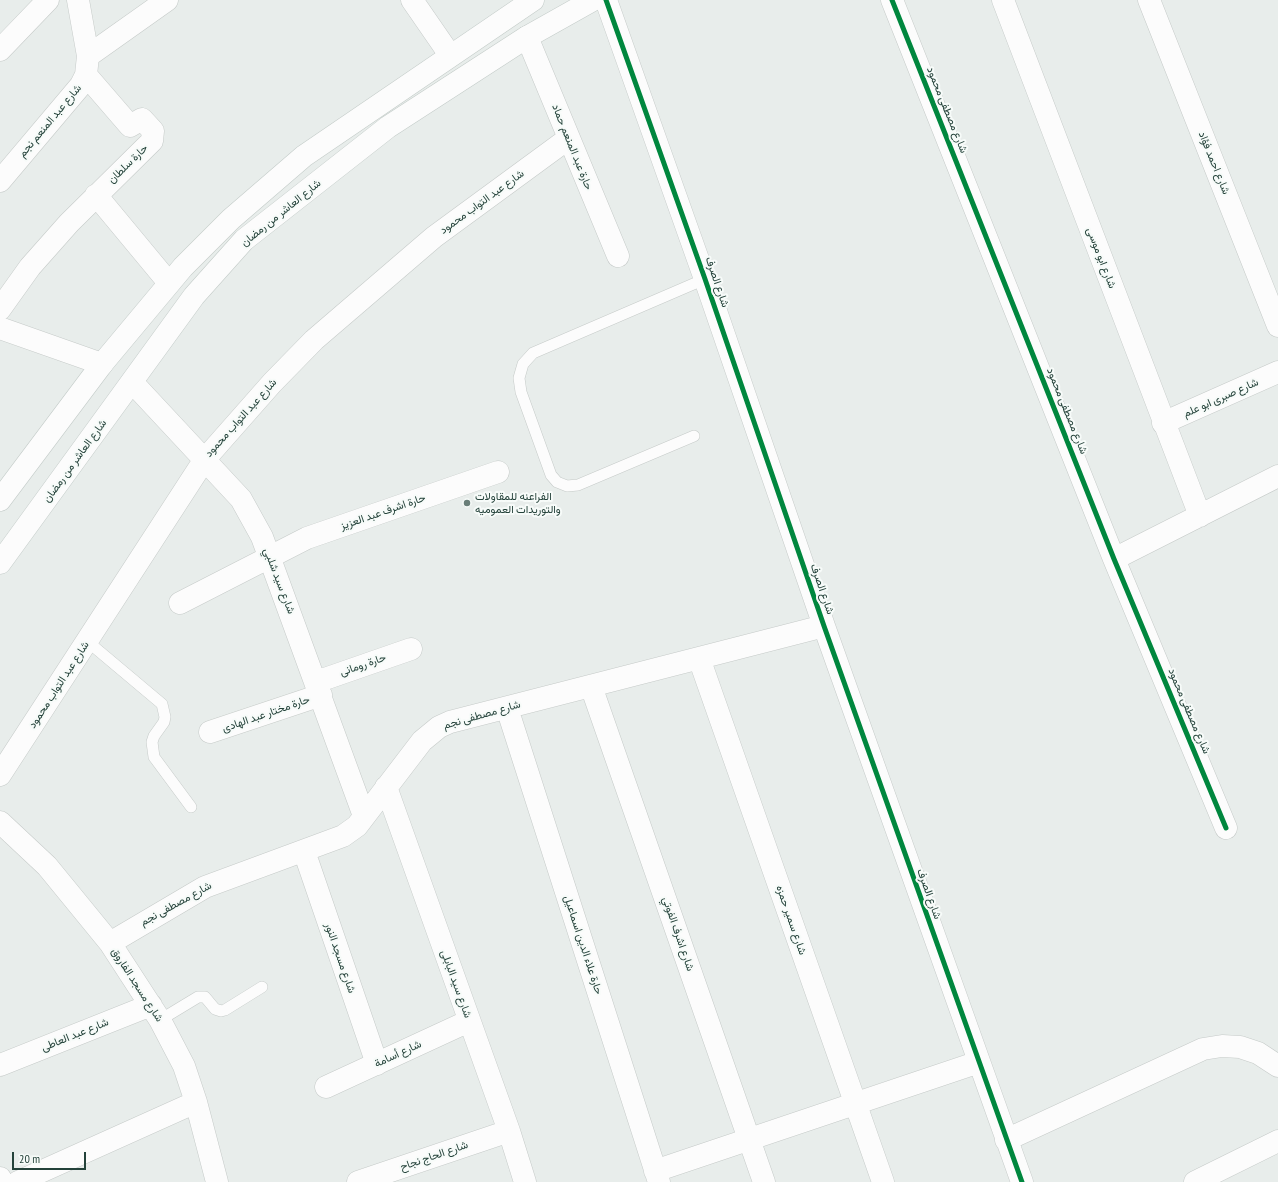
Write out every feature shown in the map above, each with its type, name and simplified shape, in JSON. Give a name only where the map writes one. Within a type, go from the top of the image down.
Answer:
[{"type":"street","points":[[0,50],[8,35],[48,0]]},
{"type":"street","points":[[78,0],[87,66]]},
{"type":"street","name":"شارع عبد المنعم نجم","points":[[0,181],[81,85],[87,66],[167,0]]},
{"type":"street","points":[[412,0],[450,55]]},
{"type":"street","points":[[0,500],[102,364],[183,267],[231,219],[304,156],[532,0]]},
{"type":"street","name":"شارع العاشر من رمضان","points":[[0,563],[194,296],[244,240],[388,127],[527,37],[593,0]]},
{"type":"street","name":"شارع الصرف","points":[[606,0],[705,279],[824,626],[1022,1182]]},
{"type":"street","name":"شارع مصطفى محمود","points":[[892,0],[1114,559],[1226,828]]},
{"type":"street","name":"شارع ابو موسى","points":[[1003,0],[1163,423],[1200,516]]},
{"type":"street","name":"شارع احمد فؤاد","points":[[1149,0],[1278,326]]},
{"type":"street","name":"حارة عبد المنعم حماد","points":[[527,37],[618,256]]},
{"type":"street","name":"حارة سلطان","points":[[0,309],[30,268],[96,195],[152,141],[154,136],[152,131],[142,119],[130,126],[87,66]]},
{"type":"street","name":"شارع عبد التواب محمود","points":[[0,775],[205,459],[272,383],[314,340],[434,238],[569,138]]},
{"type":"street","points":[[96,195],[169,283]]},
{"type":"street","points":[[0,328],[102,364]]},
{"type":"street","name":"شارع صبرى ابو علم","points":[[1163,423],[1278,372]]},
{"type":"street","name":"شارع سيد شلبي","points":[[132,382],[241,499],[262,537],[364,816]]},
{"type":"street","name":"حارة اشرف عبد العزيز","points":[[180,603],[307,538],[498,472]]},
{"type":"street","points":[[1114,559],[1278,476]]},
{"type":"street","name":"شارع مصطفى نجم","points":[[110,943],[205,887],[343,836],[357,826],[422,741],[439,727],[450,722],[824,626]]},
{"type":"street","name":"حارة رومانى","points":[[318,688],[411,649]]},
{"type":"street","name":"شارع سمير حمزه","points":[[699,658],[883,1182]]},
{"type":"street","name":"شارع اشرف الفوتي","points":[[591,686],[764,1182]]},
{"type":"street","name":"حارة مختار عبد الهادى","points":[[210,732],[318,688]]},
{"type":"street","name":"حارة علاء الدين اسماعيل","points":[[507,708],[657,1177]]},
{"type":"street","name":"شارع سيد البابلى","points":[[386,787],[509,1131],[525,1182]]},
{"type":"street","name":"شارع مسجد الفاروق","points":[[0,822],[47,866],[110,943],[156,1012],[184,1066],[196,1102],[217,1182]]},
{"type":"street","name":"شارع مسجد النور","points":[[304,851],[377,1064]]},
{"type":"street","name":"شارع عبد العاطى","points":[[0,1065],[156,1012]]},
{"type":"street","name":"شارع أسامة","points":[[326,1087],[469,1021]]},
{"type":"street","points":[[1006,1140],[1203,1049],[1222,1046],[1240,1047],[1258,1053],[1278,1066]]},
{"type":"street","points":[[657,1177],[749,1139],[979,1062]]},
{"type":"street","points":[[18,1182],[196,1102]]},
{"type":"street","name":"شارع الحاج نجاح","points":[[358,1182],[509,1131]]},
{"type":"street","points":[[1195,1182],[1278,1141]]},
{"type":"street","points":[[0,1178],[2,1182]]},
{"type":"lane","points":[[694,436],[578,485],[566,486],[557,482],[551,475],[521,392],[519,378],[523,364],[533,353],[705,279]]},
{"type":"lane","points":[[87,642],[162,704],[165,716],[164,722],[154,736],[152,742],[154,757],[191,807]]},
{"type":"lane","points":[[156,1012],[198,997],[205,997],[214,1009],[225,1010],[262,987]]},
{"type":"cycle path","points":[[606,0],[705,279],[824,626],[1022,1182]]},
{"type":"cycle path","points":[[892,0],[1114,559],[1226,828]]},
{"type":"place","name":"الفراعنه للمقاولات والتوريدات العموميه","points":[[467,503]]}]
